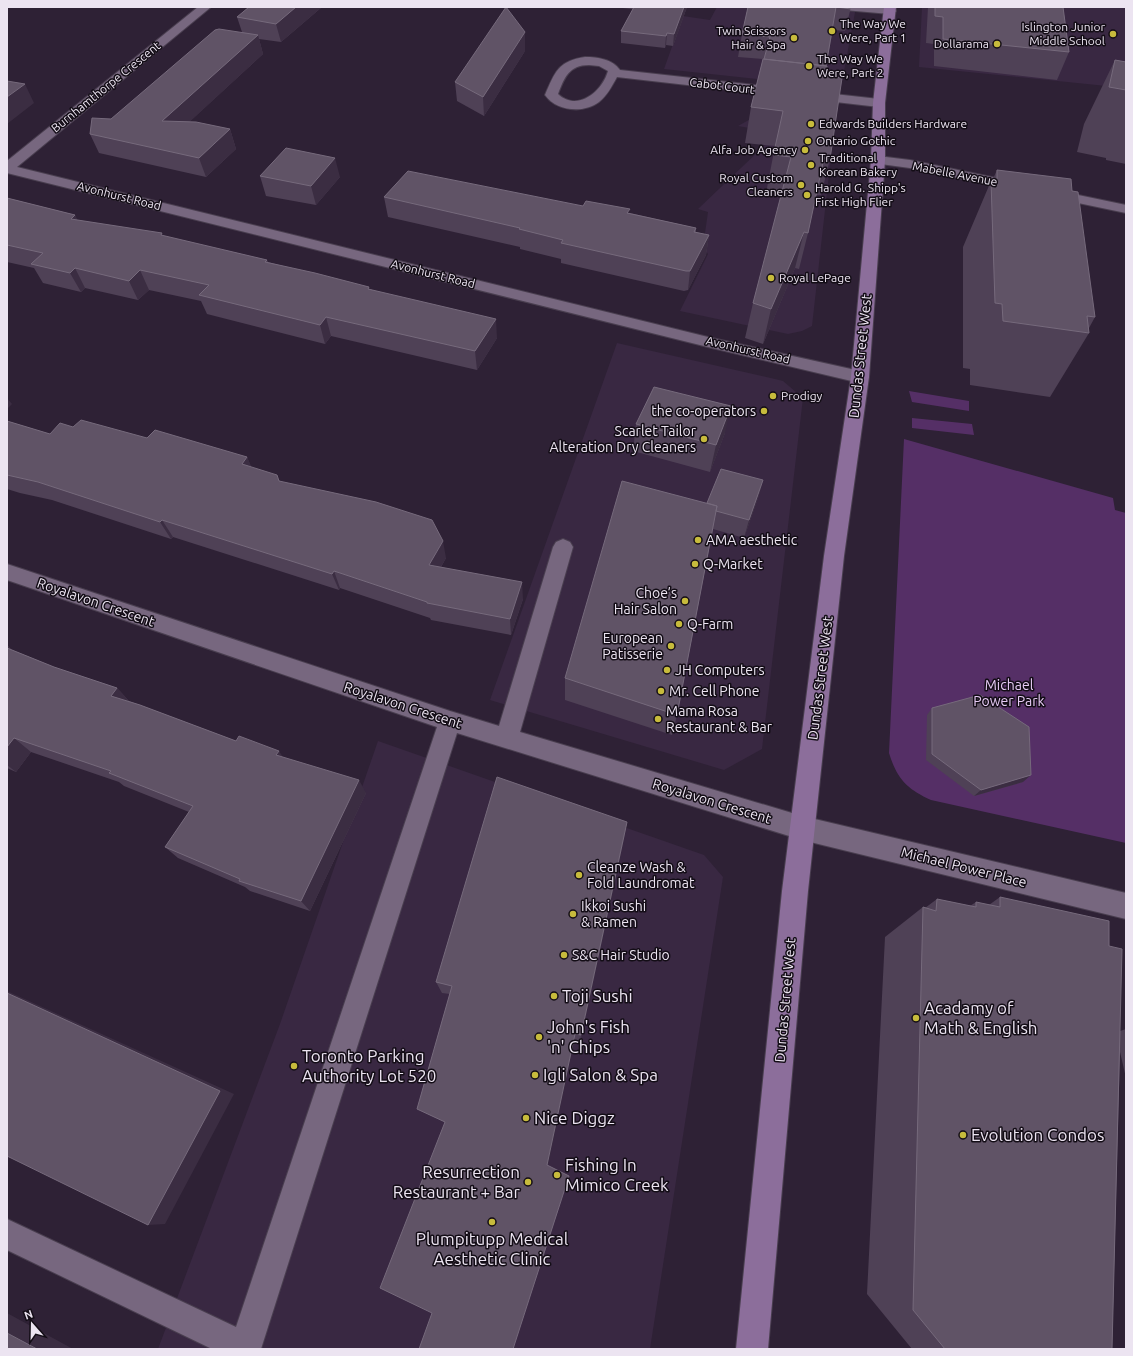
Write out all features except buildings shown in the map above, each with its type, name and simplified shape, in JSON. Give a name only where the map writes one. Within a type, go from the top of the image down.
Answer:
[{"type":"main road","name":"Dundas Street West","points":[[752,1349],[802,828],[834,556],[860,377],[878,160],[879,103],[890,9]]},
{"type":"street","name":"Burnhamthorpe Crescent","points":[[7,168],[205,7]]},
{"type":"street","points":[[844,7],[890,9]]},
{"type":"street","points":[[585,61],[598,61],[611,67],[614,70],[614,73],[595,99],[582,105],[559,102],[551,95],[562,70],[569,64],[585,61]]},
{"type":"street","name":"Cabot Court","points":[[614,73],[879,103]]},
{"type":"street","name":"Mabelle Avenue","points":[[878,160],[918,166],[1126,209]]},
{"type":"street","name":"Avonhurst Road","points":[[7,168],[712,342],[860,377]]},
{"type":"street","points":[[507,739],[563,547]]},
{"type":"street","name":"Royalavon Crescent","points":[[7,572],[450,721],[802,828]]},
{"type":"street","points":[[7,1234],[245,1349],[450,721]]},
{"type":"street","name":"Michael Power Place","points":[[802,828],[1078,906],[1126,906]]},
{"type":"shaded area","points":[[717,7],[856,7],[841,87],[664,69],[683,16],[710,20]]},
{"type":"shaded area","points":[[922,7],[1126,7],[1126,88],[919,67]]},
{"type":"shaded area","points":[[765,111],[836,112],[812,326],[802,331],[788,334],[680,311],[708,254],[703,247],[708,212],[698,209],[766,144],[767,131],[738,126]]},
{"type":"shaded area","points":[[617,343],[783,381],[803,398],[762,749],[724,770],[490,700]]},
{"type":"shaded area","points":[[378,741],[704,855],[723,877],[650,1349],[158,1349],[280,1024]]},
{"type":"green space","points":[[909,391],[969,401],[969,411],[912,402]]},
{"type":"green space","points":[[912,418],[972,424],[974,435],[912,428]]},
{"type":"green space","name":"Michael Power Park","points":[[904,439],[1113,498],[1115,510],[1126,513],[1126,843],[931,800],[915,792],[899,776],[889,753]]},
{"type":"place","name":"The Way We Were, Part 1","points":[[832,31]]},
{"type":"place","name":"Islington Junior Middle School","points":[[1113,34]]},
{"type":"place","name":"Twin Scissors Hair & Spa","points":[[794,38]]},
{"type":"place","name":"Dollarama","points":[[997,44]]},
{"type":"place","name":"The Way We Were, Part 2","points":[[809,66]]},
{"type":"place","name":"Edwards Builders Hardware","points":[[811,124]]},
{"type":"place","name":"Ontario Gothic","points":[[808,141]]},
{"type":"place","name":"Alfa Job Agency","points":[[805,150]]},
{"type":"place","name":"Traditional Korean Bakery","points":[[811,165]]},
{"type":"place","name":"Royal Custom Cleaners","points":[[801,185]]},
{"type":"place","name":"Harold G. Shipp's First High Flier","points":[[807,195]]},
{"type":"place","name":"Royal LePage","points":[[771,278]]},
{"type":"place","name":"Prodigy","points":[[773,396]]},
{"type":"place","name":"the co-operators","points":[[764,411]]},
{"type":"place","name":"Scarlet Tailor Alteration Dry Cleaners","points":[[704,439]]},
{"type":"place","name":"AMA aesthetic","points":[[698,540]]},
{"type":"place","name":"Q-Market","points":[[695,564]]},
{"type":"place","name":"Choe’s Hair Salon","points":[[685,601]]},
{"type":"place","name":"Q-Farm","points":[[679,624]]},
{"type":"place","name":"European Patisserie","points":[[671,646]]},
{"type":"place","name":"JH Computers","points":[[667,670]]},
{"type":"place","name":"Mr. Cell Phone","points":[[661,691]]},
{"type":"place","name":"Mama Rosa Restaurant & Bar","points":[[658,719]]},
{"type":"place","name":"Cleanze Wash & Fold Laundromat","points":[[579,875]]},
{"type":"place","name":"Ikkoi Sushi & Ramen","points":[[573,914]]},
{"type":"place","name":"S&C Hair Studio","points":[[564,955]]},
{"type":"place","name":"Toji Sushi","points":[[554,996]]},
{"type":"place","name":"Acadamy of Math & English","points":[[916,1018]]},
{"type":"place","name":"John's Fish 'n' Chips","points":[[539,1037]]},
{"type":"place","name":"Toronto Parking Authority Lot 520","points":[[294,1066]]},
{"type":"place","name":"Igli Salon & Spa","points":[[535,1075]]},
{"type":"place","name":"Nice Diggz","points":[[526,1118]]},
{"type":"place","name":"Evolution Condos","points":[[963,1135]]},
{"type":"place","name":"Fishing In Mimico Creek","points":[[557,1175]]},
{"type":"place","name":"Resurrection Restaurant + Bar","points":[[528,1182]]},
{"type":"place","name":"Plumpitupp Medical Aesthetic Clinic","points":[[492,1222]]}]
